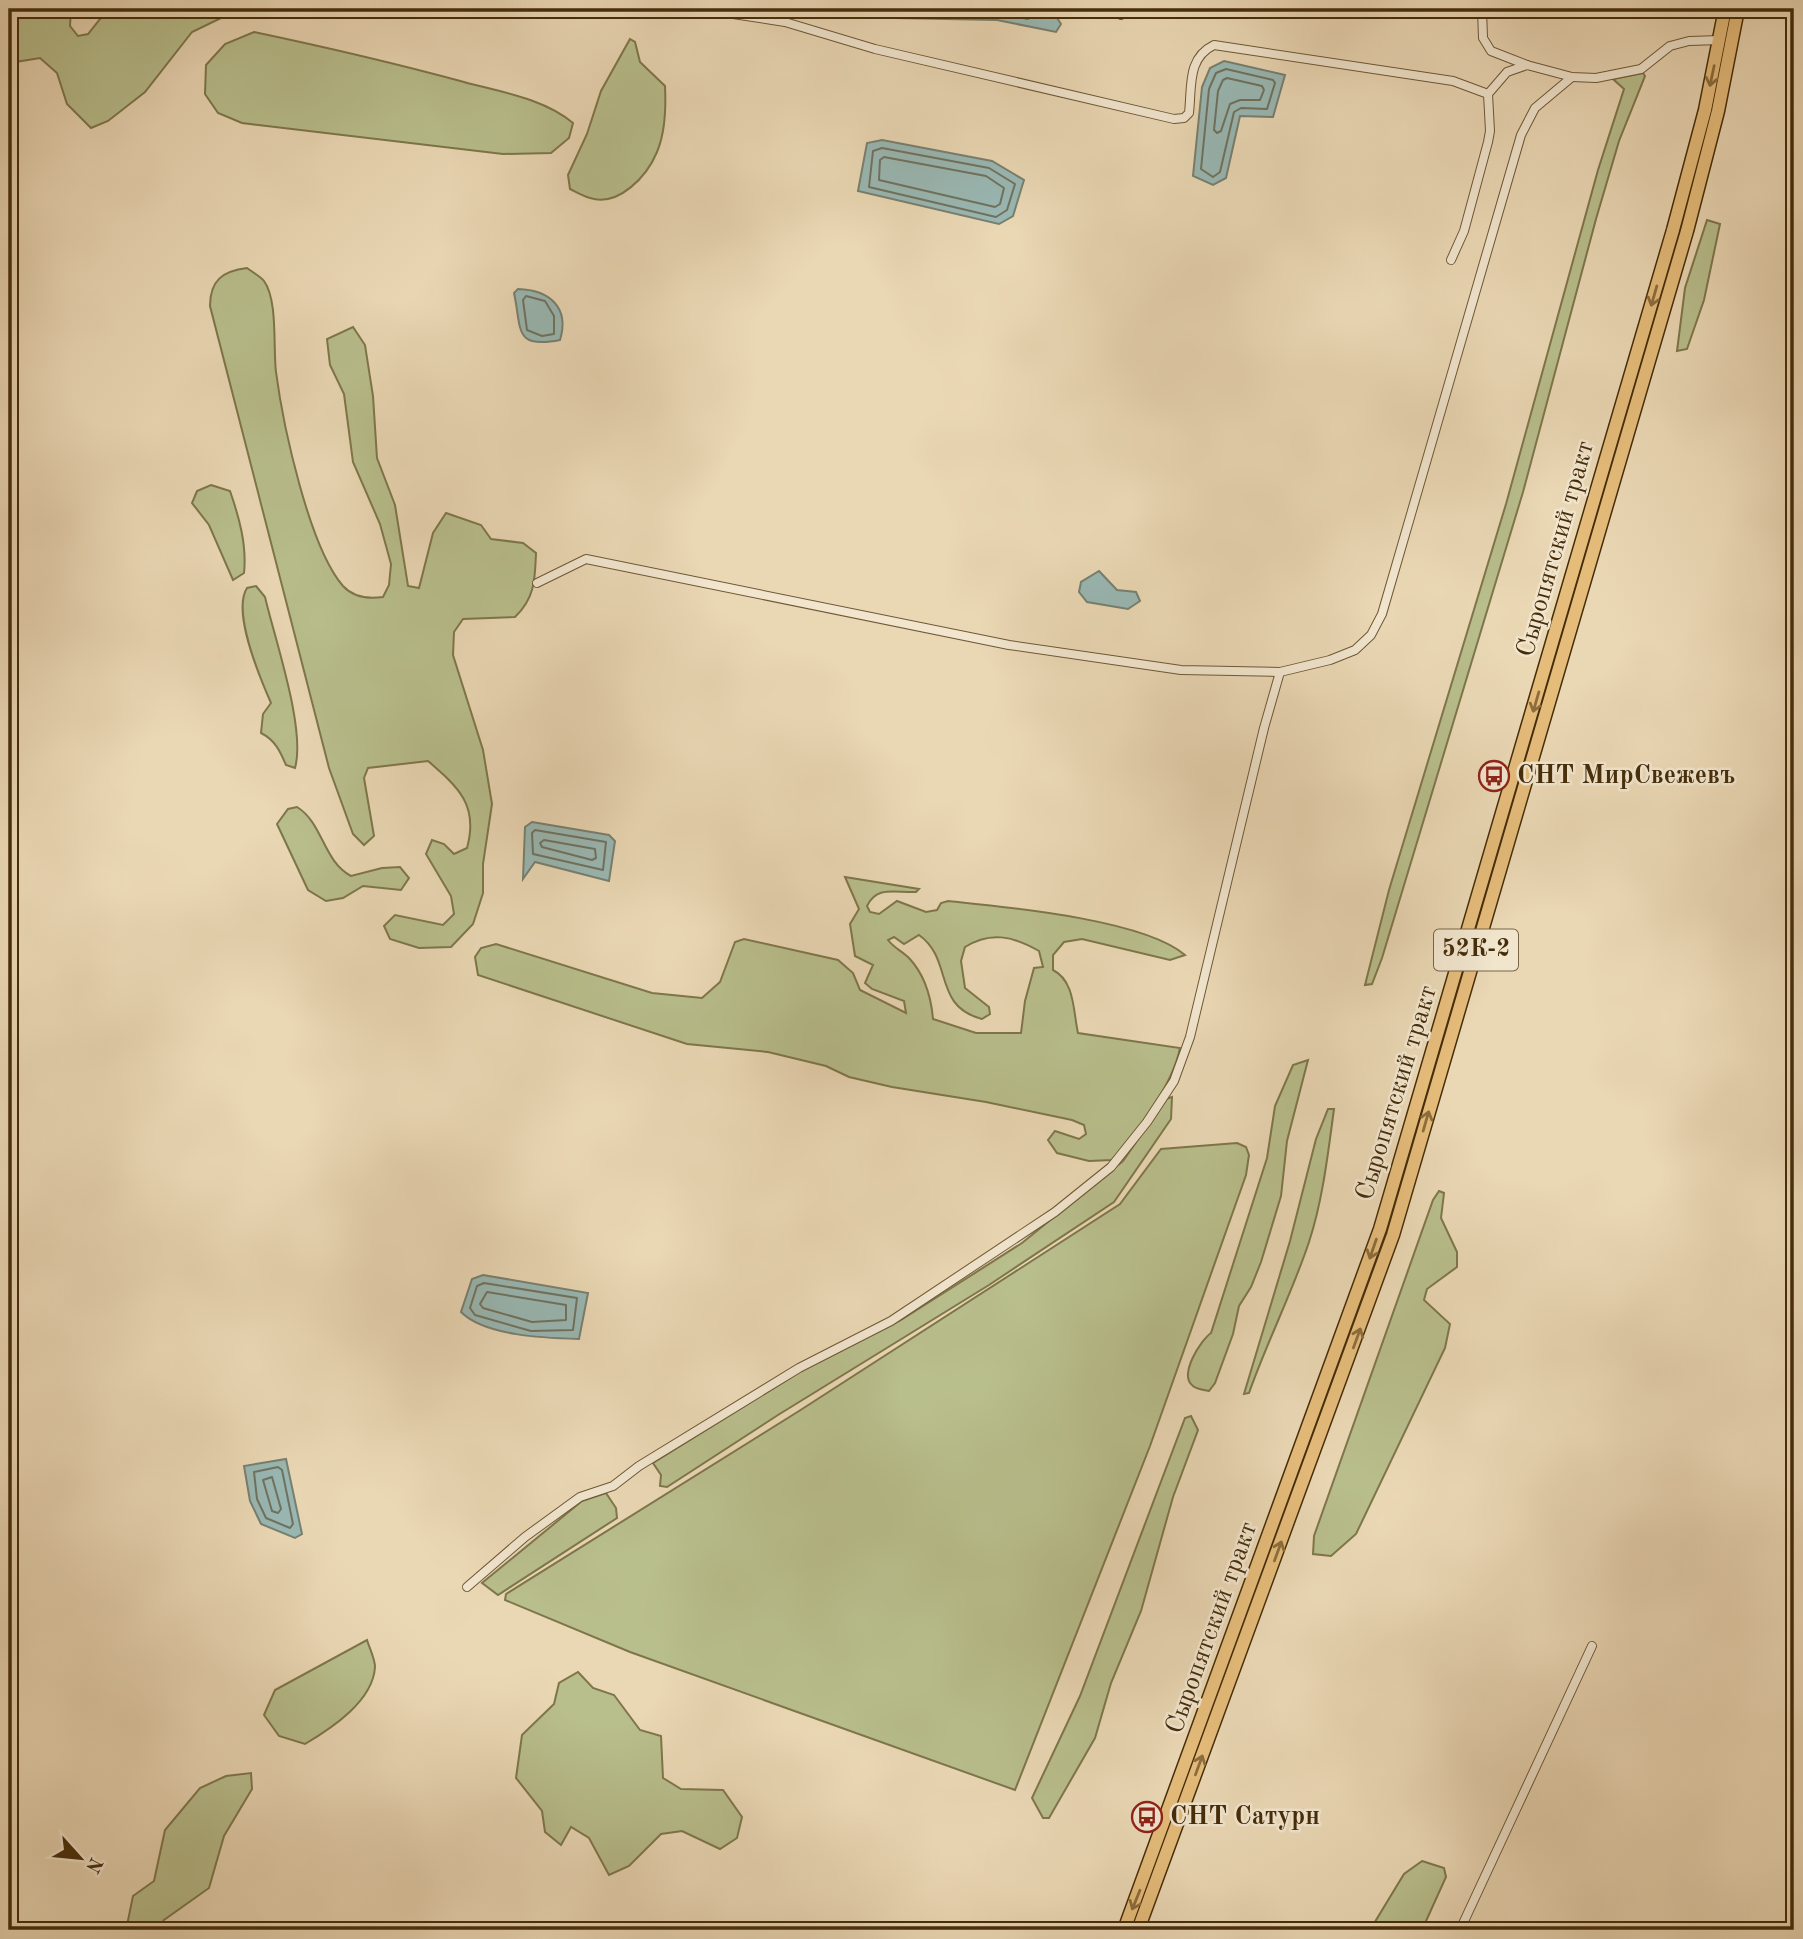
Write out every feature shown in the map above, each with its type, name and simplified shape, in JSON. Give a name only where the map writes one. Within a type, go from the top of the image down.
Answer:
[{"type":"main road","name":"Сыропятский тракт","points":[[1124,1930],[1380,1229],[1673,230],[1697,144],[1720,40],[1724,9]]},
{"type":"main road","name":"Сыропятский тракт","points":[[1138,1930],[1393,1235],[1687,231],[1716,123],[1738,9]]},
{"type":"street","points":[[699,9],[785,22],[875,49],[1174,119],[1184,118],[1188,113],[1192,69],[1201,51],[1214,45],[1453,81],[1488,94]]},
{"type":"street","points":[[1482,9],[1483,38],[1491,51],[1527,65],[1572,77],[1595,78],[1641,69],[1670,46],[1689,41],[1720,40]]},
{"type":"street","points":[[1451,260],[1464,232],[1490,131],[1488,94],[1507,72],[1527,65]]},
{"type":"street","points":[[537,583],[586,559],[852,614],[1097,660],[1181,670],[1280,672],[1355,650],[1371,635],[1382,614],[1521,135],[1535,108],[1572,77]]},
{"type":"street","points":[[467,1587],[525,1537],[580,1497],[613,1486],[639,1466],[799,1368],[891,1321],[1044,1220],[1111,1167],[1147,1122],[1174,1081],[1189,1037],[1264,727],[1280,672]]},
{"type":"street","points":[[1460,1930],[1592,1647]]},
{"type":"green space","points":[[9,9],[71,9],[70,26],[78,36],[88,34],[108,9],[260,9],[223,17],[192,32],[145,92],[108,121],[91,128],[67,104],[57,73],[40,58],[9,63]]},
{"type":"green space","points":[[254,32],[521,97],[548,107],[573,123],[569,138],[551,153],[503,154],[242,123],[218,113],[205,94],[206,65],[225,44]]},
{"type":"green space","points":[[630,39],[635,42],[640,62],[665,86],[662,136],[657,152],[646,171],[631,187],[611,198],[590,198],[570,189],[568,175],[587,134],[601,91]]},
{"type":"green space","points":[[1643,73],[1645,76],[1619,141],[1523,492],[1382,958],[1372,984],[1365,985],[1389,890],[1506,504],[1598,170],[1624,89],[1613,79]]},
{"type":"green space","points":[[1707,220],[1720,224],[1704,300],[1687,349],[1677,351],[1685,288]]},
{"type":"green space","points":[[247,268],[262,279],[268,289],[273,312],[276,372],[291,453],[319,544],[343,586],[362,597],[383,597],[389,585],[391,564],[380,524],[353,462],[344,394],[330,365],[327,339],[353,327],[365,345],[373,396],[377,458],[395,505],[408,586],[419,588],[433,533],[446,513],[481,525],[491,539],[523,543],[536,553],[530,595],[515,617],[463,619],[454,632],[453,655],[483,750],[492,804],[483,864],[483,893],[473,924],[451,947],[419,948],[390,939],[384,926],[395,915],[443,925],[454,914],[451,896],[426,854],[432,840],[444,844],[454,854],[467,848],[470,833],[468,808],[457,789],[428,761],[368,768],[364,778],[374,836],[364,845],[353,834],[329,768],[210,306],[212,290],[219,278]]},
{"type":"green space","points":[[211,485],[230,491],[239,521],[244,573],[233,580],[209,525],[192,503],[197,491]]},
{"type":"green space","points":[[256,586],[265,597],[288,684],[296,731],[295,768],[286,765],[273,743],[261,733],[263,714],[271,703],[249,645],[243,612],[243,599],[247,588]]},
{"type":"green space","points":[[297,807],[312,822],[328,852],[342,869],[351,876],[382,868],[400,867],[409,878],[401,890],[363,886],[343,898],[326,901],[308,890],[277,824],[288,809]]},
{"type":"green space","points":[[845,877],[919,889],[916,892],[876,895],[867,906],[870,912],[879,914],[897,901],[926,912],[937,910],[941,903],[948,901],[1037,911],[1138,932],[1185,955],[1170,960],[1082,939],[1064,942],[1053,955],[1053,970],[1060,975],[1069,989],[1078,1033],[1180,1048],[1170,1077],[1153,1108],[1112,1160],[1089,1161],[1057,1153],[1048,1140],[1055,1131],[1079,1139],[1086,1134],[1084,1125],[1072,1120],[986,1102],[892,1087],[849,1077],[826,1066],[768,1052],[687,1044],[478,975],[475,957],[481,948],[496,944],[652,993],[702,998],[720,982],[735,942],[744,939],[838,960],[853,973],[860,990],[906,1013],[904,1001],[872,989],[865,983],[873,965],[855,956],[850,924],[859,909]],"holes":[[[919,935],[930,945],[956,1004],[966,1013],[982,1019],[990,1014],[989,1007],[965,988],[961,961],[965,947],[983,939],[1002,937],[1039,951],[1043,967],[1034,968],[1025,1001],[1021,1033],[976,1033],[933,1019],[929,994],[919,971],[909,958],[888,940],[894,937],[904,944]]]},
{"type":"green space","points":[[1308,1060],[1287,1141],[1281,1196],[1261,1262],[1251,1287],[1239,1306],[1233,1334],[1215,1383],[1209,1391],[1198,1389],[1189,1381],[1189,1366],[1197,1350],[1211,1333],[1267,1158],[1275,1106],[1293,1065]]},
{"type":"green space","points":[[1172,1097],[1171,1119],[1114,1202],[989,1285],[667,1487],[660,1486],[661,1475],[653,1463],[801,1371],[901,1320],[1022,1243],[1123,1161],[1166,1099]]},
{"type":"green space","points":[[1328,1109],[1334,1109],[1314,1226],[1249,1393],[1244,1394],[1290,1241],[1316,1139]]},
{"type":"green space","points":[[1237,1143],[1246,1147],[1249,1155],[1246,1175],[1150,1446],[1015,1790],[630,1652],[505,1600],[506,1594],[799,1411],[1120,1204],[1161,1149]]},
{"type":"green space","points":[[1439,1191],[1444,1193],[1441,1218],[1457,1252],[1457,1267],[1427,1289],[1424,1300],[1450,1324],[1445,1348],[1356,1534],[1331,1556],[1313,1554],[1314,1536],[1433,1200]]},
{"type":"green space","points":[[1191,1416],[1198,1430],[1173,1497],[1141,1611],[1111,1683],[1095,1738],[1049,1818],[1043,1818],[1032,1798],[1080,1696],[1185,1418]]},
{"type":"green space","points":[[606,1493],[616,1508],[617,1518],[498,1595],[482,1583],[582,1501]]},
{"type":"green space","points":[[367,1640],[375,1667],[373,1679],[359,1702],[338,1722],[305,1744],[279,1736],[264,1715],[275,1690]]},
{"type":"green space","points":[[578,1672],[593,1688],[614,1695],[640,1730],[661,1736],[663,1778],[681,1789],[723,1790],[742,1817],[737,1838],[720,1849],[682,1831],[661,1834],[629,1866],[609,1875],[589,1838],[571,1827],[561,1845],[545,1832],[542,1811],[516,1778],[522,1735],[554,1704],[559,1683]]},
{"type":"green space","points":[[251,1773],[252,1789],[224,1836],[209,1888],[164,1920],[156,1930],[126,1930],[133,1896],[154,1881],[165,1830],[200,1788],[226,1776]]},
{"type":"green space","points":[[1422,1861],[1444,1868],[1446,1877],[1422,1930],[1370,1930],[1404,1874]]},
{"type":"water","points":[[1019,9],[1055,15],[1061,24],[1056,32],[997,20],[894,18],[881,11]]},
{"type":"water","points":[[1224,61],[1285,75],[1273,117],[1240,116],[1226,178],[1213,185],[1193,176],[1202,87],[1210,68]]},
{"type":"water","points":[[882,140],[992,161],[1024,180],[1013,216],[999,224],[858,191],[867,143]]},
{"type":"water","points":[[518,289],[539,293],[554,302],[562,318],[560,340],[534,342],[522,333],[514,293]]},
{"type":"water","points":[[1099,571],[1117,590],[1136,592],[1140,601],[1128,609],[1087,602],[1079,592],[1081,582]]},
{"type":"water","points":[[532,822],[609,835],[615,841],[609,881],[535,862],[523,879],[525,827]]},
{"type":"water","points":[[483,1275],[588,1293],[579,1339],[516,1334],[472,1320],[461,1312],[472,1279]]},
{"type":"water","points":[[286,1459],[302,1534],[295,1538],[261,1524],[250,1501],[244,1466]]},
{"type":"place","name":"СНТ МирСвежевъ","points":[[1494,776]]},
{"type":"place","name":"СНТ Сатурн","points":[[1147,1817]]}]
